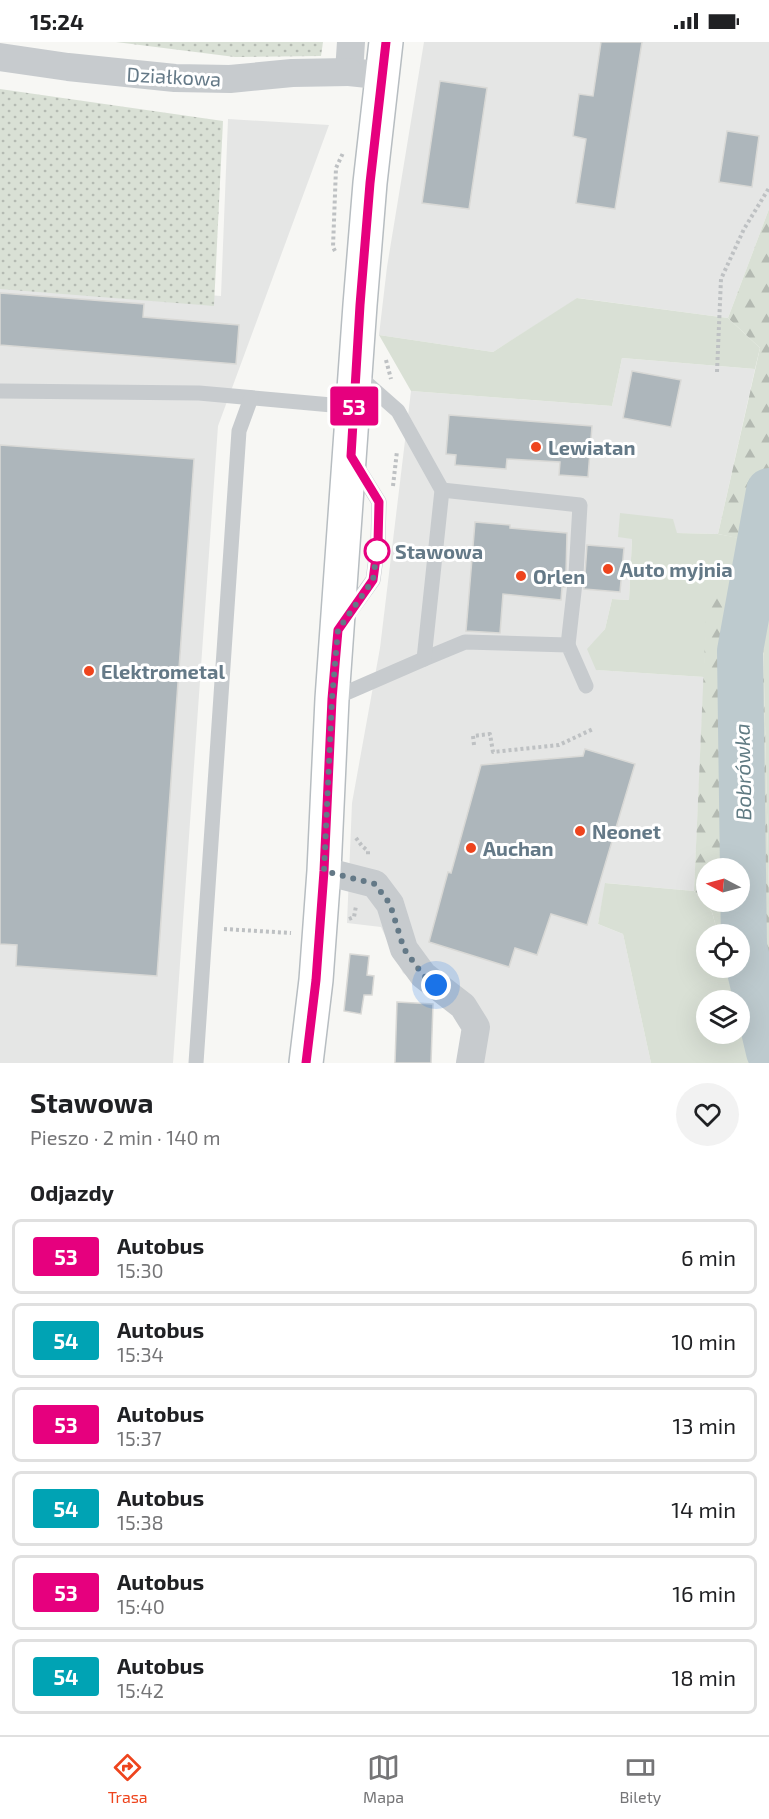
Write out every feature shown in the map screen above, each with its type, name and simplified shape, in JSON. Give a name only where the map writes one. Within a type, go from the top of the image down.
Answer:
[{"type":"street","points":[[349,72],[351,42]]},
{"type":"street","points":[[306,1063],[316,980],[324,871],[332,699],[370,183],[386,42]]},
{"type":"street","name":"Działkowa","points":[[0,57],[68,68],[175,78],[230,79],[292,73],[349,72],[382,76]]},
{"type":"street","points":[[324,871],[375,884],[390,904],[404,949],[423,975],[463,1006],[476,1027],[470,1063]]},
{"type":"lane","points":[[356,374],[398,411],[442,490],[424,659]]},
{"type":"lane","points":[[0,391],[199,393],[354,407]]},
{"type":"lane","points":[[196,1063],[239,431],[250,398]]},
{"type":"lane","points":[[442,490],[580,505],[576,573],[568,645],[586,686]]},
{"type":"lane","points":[[332,699],[465,642],[568,645]]},
{"type":"path","points":[[717,372],[721,279],[744,229],[769,188]]},
{"type":"path","points":[[474,745],[473,736],[490,734],[493,752],[559,745],[593,729]]},
{"type":"path","points":[[205,927],[299,934]]},
{"type":"shaded area","points":[[424,42],[769,42],[769,209],[728,318],[578,298],[493,352],[379,335],[387,267]]},
{"type":"shaded area","points":[[228,119],[329,125],[218,426],[173,1063],[0,1063],[0,280],[221,296]]},
{"type":"shaded area","points":[[622,358],[755,369],[718,534],[677,533],[632,539],[629,600],[612,599],[605,629],[588,649],[597,670],[704,677],[694,891],[606,883],[598,924],[623,934],[651,1063],[461,1063],[463,1027],[452,1009],[403,973],[381,927],[347,923],[352,803],[380,648],[411,391],[612,406]]},
{"type":"green space","points":[[116,42],[323,42],[321,56],[235,57]]},
{"type":"green space","points":[[0,89],[223,121],[214,306],[0,289]]},
{"type":"green space","points":[[769,209],[769,535],[767,544],[718,534],[760,348],[728,318]]},
{"type":"green space","points":[[577,298],[728,318],[760,348],[755,369],[622,358],[612,406],[411,391],[379,335],[493,352]]},
{"type":"green space","points":[[620,513],[673,519],[677,533],[718,534],[767,543],[769,535],[769,583],[709,574],[704,677],[596,670],[587,649],[605,629],[612,599],[629,600],[632,539],[618,537]]},
{"type":"green space","points":[[708,574],[769,583],[763,636],[769,899],[769,1063],[755,1063],[750,1044],[750,990],[734,990],[731,978],[750,978],[750,924],[715,924],[712,912],[750,912],[750,858],[696,858],[696,893],[694,891]]},
{"type":"green space","points":[[769,583],[769,899],[763,636]]},
{"type":"green space","points":[[605,883],[694,891],[696,912],[712,912],[715,924],[696,924],[696,978],[731,978],[734,990],[696,990],[696,1044],[750,1044],[755,1063],[651,1063],[623,934],[598,924]]},
{"type":"building","points":[[601,42],[642,42],[615,209],[576,203],[586,139],[573,136],[579,94],[593,96]]},
{"type":"building","points":[[440,81],[487,88],[469,209],[422,203]]},
{"type":"building","points":[[727,131],[759,136],[752,187],[719,182]]},
{"type":"building","points":[[0,293],[144,304],[143,317],[239,325],[236,364],[0,345]]},
{"type":"building","points":[[632,371],[681,380],[671,427],[623,418]]},
{"type":"building","points":[[449,415],[592,426],[588,477],[559,475],[560,462],[507,459],[506,469],[455,465],[456,455],[446,454]]},
{"type":"building","name":"Elektrometal","points":[[0,445],[194,459],[157,976],[16,966],[17,945],[0,944]]},
{"type":"building","points":[[475,522],[510,525],[510,528],[567,533],[565,587],[562,587],[561,600],[503,594],[500,633],[466,631]]},
{"type":"building","name":"Auto myjnia","points":[[587,545],[624,548],[620,592],[584,589]]},
{"type":"building","points":[[585,749],[635,764],[587,925],[551,914],[537,955],[515,948],[509,967],[429,942],[481,765],[583,756]]},
{"type":"building","points":[[350,954],[369,956],[367,975],[374,976],[372,995],[364,995],[361,1014],[344,1011]]},
{"type":"building","points":[[397,1002],[433,1004],[431,1063],[395,1063]]},
{"type":"waterway","name":"Bobrówka","points":[[769,491],[740,651],[744,946],[769,1052]]},
{"type":"bus line","name":"53","points":[[306,1063],[316,980],[338,630],[373,580],[378,543],[379,502],[351,456],[370,183],[386,42]]},
{"type":"place","name":"Lewiatan","points":[[536,447]]},
{"type":"place","name":"Stawowa","points":[[377,551]]},
{"type":"place","name":"Auto myjnia","points":[[608,569]]},
{"type":"place","name":"Orlen","points":[[521,576]]},
{"type":"place","name":"Elektrometal","points":[[89,671]]},
{"type":"place","name":"Neonet","points":[[580,831]]},
{"type":"place","name":"Auchan","points":[[471,848]]},
{"type":"route","points":[[377,551],[378,543],[373,580],[338,630],[332,699],[324,871],[375,884],[390,904],[404,949],[423,975],[436,985]]}]
